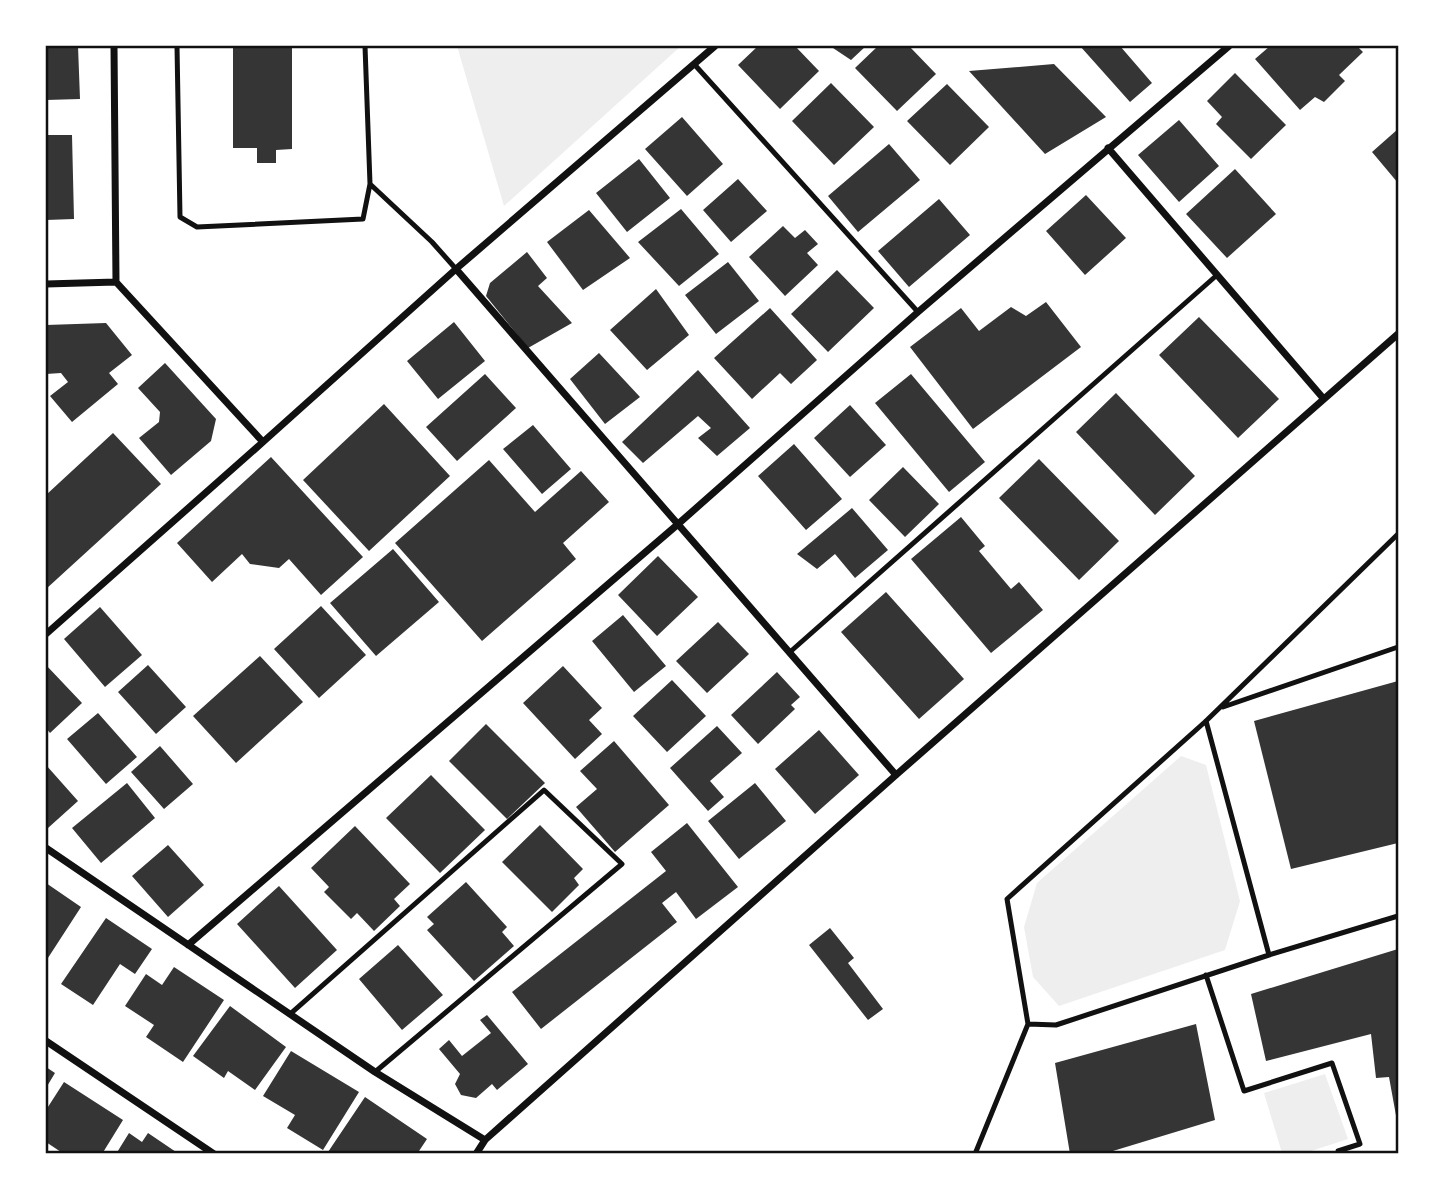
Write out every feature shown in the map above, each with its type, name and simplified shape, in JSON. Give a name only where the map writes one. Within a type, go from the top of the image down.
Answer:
[{"type":"street","points":[[114,46],[117,282],[264,442]]},
{"type":"street","points":[[46,634],[456,269],[715,46]]},
{"type":"street","points":[[188,944],[677,525],[918,312],[1228,46]]},
{"type":"street","points":[[1108,148],[1323,398]]},
{"type":"street","points":[[456,269],[896,775]]},
{"type":"street","points":[[46,284],[117,282]]},
{"type":"street","points":[[476,1153],[485,1140],[1398,334]]},
{"type":"street","points":[[46,848],[375,1072],[485,1140]]},
{"type":"street","points":[[46,1041],[214,1153]]},
{"type":"lane","points":[[177,46],[180,218],[197,227],[363,219],[370,184],[365,46]]},
{"type":"lane","points":[[694,64],[918,312]]},
{"type":"lane","points":[[370,184],[432,242],[456,269]]},
{"type":"lane","points":[[790,652],[1217,275]]},
{"type":"lane","points":[[975,1153],[1027,1024],[1007,899],[1220,708],[1398,534]]},
{"type":"lane","points":[[1220,708],[1398,647]]},
{"type":"lane","points":[[1206,721],[1269,955]]},
{"type":"lane","points":[[290,1014],[544,790],[622,864],[375,1072]]},
{"type":"lane","points":[[1027,1024],[1056,1025],[1398,916]]},
{"type":"lane","points":[[1206,975],[1244,1091],[1332,1063],[1360,1144],[1338,1153]]},
{"type":"shaded area","points":[[457,46],[681,46],[504,206]]},
{"type":"shaded area","points":[[1181,756],[1206,765],[1240,901],[1225,950],[1059,1006],[1033,977],[1024,927],[1037,883]]},
{"type":"shaded area","points":[[1325,1074],[1348,1139],[1305,1153],[1282,1153],[1264,1093]]},
{"type":"building","points":[[46,46],[78,46],[80,99],[46,100]]},
{"type":"building","points":[[233,46],[292,46],[292,149],[276,150],[276,163],[257,163],[257,148],[233,148]]},
{"type":"building","points":[[758,46],[795,46],[819,71],[780,109],[738,65]]},
{"type":"building","points":[[830,46],[866,46],[851,60]]},
{"type":"building","points":[[878,46],[909,46],[936,74],[897,111],[855,68]]},
{"type":"building","points":[[1080,46],[1120,46],[1152,83],[1130,102]]},
{"type":"building","points":[[1270,46],[1357,46],[1363,52],[1339,75],[1345,81],[1324,102],[1315,97],[1300,110],[1255,59]]},
{"type":"building","points":[[1054,64],[1106,117],[1045,154],[969,71]]},
{"type":"building","points":[[1235,73],[1286,125],[1251,159],[1216,124],[1222,117],[1207,101]]},
{"type":"building","points":[[831,83],[874,127],[834,165],[792,121]]},
{"type":"building","points":[[947,84],[989,127],[950,165],[907,121]]},
{"type":"building","points":[[682,117],[723,164],[687,196],[645,149]]},
{"type":"building","points":[[1179,120],[1219,166],[1179,202],[1138,155]]},
{"type":"building","points":[[1398,129],[1398,183],[1372,152]]},
{"type":"building","points":[[46,135],[72,135],[74,219],[46,220]]},
{"type":"building","points":[[889,144],[920,180],[858,232],[828,196]]},
{"type":"building","points":[[639,159],[670,198],[627,232],[596,193]]},
{"type":"building","points":[[1235,169],[1276,214],[1227,258],[1186,214]]},
{"type":"building","points":[[738,179],[767,211],[731,242],[703,210]]},
{"type":"building","points":[[1086,195],[1126,238],[1085,275],[1046,231]]},
{"type":"building","points":[[939,199],[970,235],[909,287],[878,251]]},
{"type":"building","points":[[681,209],[719,254],[679,286],[638,242]]},
{"type":"building","points":[[589,210],[630,258],[583,290],[547,242]]},
{"type":"building","points":[[783,226],[795,238],[805,230],[818,244],[807,253],[818,265],[785,296],[749,257]]},
{"type":"building","points":[[527,252],[547,278],[538,286],[572,323],[528,348],[486,296],[490,283]]},
{"type":"building","points":[[728,262],[759,301],[716,334],[685,295]]},
{"type":"building","points":[[837,270],[874,308],[828,352],[791,314]]},
{"type":"building","points":[[656,289],[689,335],[647,370],[610,330]]},
{"type":"building","points":[[1046,302],[1081,347],[973,429],[910,347],[961,308],[979,331],[1011,307],[1026,316]]},
{"type":"building","points":[[770,308],[817,360],[791,384],[780,373],[752,399],[714,358]]},
{"type":"building","points":[[1199,317],[1279,399],[1238,438],[1159,355]]},
{"type":"building","points":[[454,322],[485,361],[438,399],[407,361]]},
{"type":"building","points":[[106,323],[132,355],[109,373],[118,384],[72,422],[50,396],[68,382],[61,373],[46,374],[46,325]]},
{"type":"building","points":[[599,353],[640,397],[605,424],[570,379]]},
{"type":"building","points":[[165,363],[216,419],[211,441],[171,475],[139,438],[159,422],[160,412],[138,388]]},
{"type":"building","points":[[698,370],[750,428],[717,456],[698,438],[711,428],[698,416],[643,463],[622,442]]},
{"type":"building","points":[[485,374],[516,408],[457,461],[426,427]]},
{"type":"building","points":[[911,374],[985,462],[949,492],[875,403]]},
{"type":"building","points":[[1116,393],[1195,476],[1155,515],[1076,432]]},
{"type":"building","points":[[384,404],[450,476],[369,551],[303,480]]},
{"type":"building","points":[[850,405],[886,445],[850,477],[814,438]]},
{"type":"building","points":[[533,425],[571,469],[542,494],[503,449]]},
{"type":"building","points":[[113,433],[161,484],[46,589],[46,495]]},
{"type":"building","points":[[794,444],[842,499],[806,530],[758,476]]},
{"type":"building","points":[[271,457],[363,557],[321,595],[289,559],[279,568],[250,564],[242,554],[212,582],[177,543]]},
{"type":"building","points":[[1039,459],[1119,541],[1079,580],[999,498]]},
{"type":"building","points":[[489,460],[535,512],[581,471],[609,502],[563,543],[576,559],[482,641],[395,543]]},
{"type":"building","points":[[903,467],[939,504],[905,537],[869,500]]},
{"type":"building","points":[[852,508],[888,550],[855,578],[835,554],[817,569],[797,554]]},
{"type":"building","points":[[961,517],[985,546],[979,551],[1011,589],[1019,582],[1043,610],[991,653],[911,559]]},
{"type":"building","points":[[393,549],[439,602],[376,656],[330,603]]},
{"type":"building","points":[[658,556],[698,597],[657,636],[618,595]]},
{"type":"building","points":[[886,592],[964,679],[919,719],[841,632]]},
{"type":"building","points":[[321,606],[366,655],[319,698],[274,649]]},
{"type":"building","points":[[100,607],[142,655],[105,687],[64,639]]},
{"type":"building","points":[[623,615],[666,666],[634,692],[592,641]]},
{"type":"building","points":[[718,622],[749,654],[707,693],[676,661]]},
{"type":"building","points":[[260,656],[303,702],[236,763],[193,716]]},
{"type":"building","points":[[46,665],[82,703],[50,733],[46,728]]},
{"type":"building","points":[[148,665],[186,707],[156,734],[118,692]]},
{"type":"building","points":[[563,666],[602,708],[589,720],[602,734],[575,759],[523,703]]},
{"type":"building","points":[[777,672],[800,697],[791,705],[795,709],[758,744],[731,715]]},
{"type":"building","points":[[672,680],[706,716],[667,752],[633,716]]},
{"type":"building","points":[[1398,681],[1398,843],[1291,869],[1254,721]]},
{"type":"building","points":[[98,713],[137,757],[106,784],[67,739]]},
{"type":"building","points":[[486,724],[545,783],[507,819],[449,761]]},
{"type":"building","points":[[717,726],[742,753],[710,781],[724,797],[708,811],[670,768]]},
{"type":"building","points":[[819,730],[859,775],[815,814],[775,769]]},
{"type":"building","points":[[614,741],[669,805],[615,852],[576,807],[597,789],[580,771]]},
{"type":"building","points":[[160,746],[193,784],[164,809],[131,772]]},
{"type":"building","points":[[46,765],[78,801],[48,828],[46,826]]},
{"type":"building","points":[[431,775],[485,830],[440,873],[386,818]]},
{"type":"building","points":[[127,783],[155,818],[101,863],[72,828]]},
{"type":"building","points":[[755,783],[786,821],[739,859],[708,821]]},
{"type":"building","points":[[687,823],[738,887],[696,919],[676,892],[662,903],[677,922],[541,1029],[512,992],[666,871],[651,852]]},
{"type":"building","points":[[540,825],[583,869],[574,878],[579,885],[552,912],[502,862]]},
{"type":"building","points":[[355,826],[410,884],[394,899],[400,906],[374,931],[357,913],[351,919],[324,892],[329,887],[311,868]]},
{"type":"building","points":[[168,845],[204,885],[168,917],[132,876]]},
{"type":"building","points":[[466,882],[507,927],[502,932],[514,946],[474,981],[427,930],[434,924],[427,917]]},
{"type":"building","points":[[46,883],[81,907],[46,961]]},
{"type":"building","points":[[279,886],[337,950],[295,988],[237,924]]},
{"type":"building","points":[[106,918],[152,949],[135,974],[120,964],[93,1005],[61,984]]},
{"type":"building","points":[[830,928],[854,958],[848,963],[883,1009],[868,1020],[809,945]]},
{"type":"building","points":[[398,945],[443,995],[402,1030],[359,979]]},
{"type":"building","points":[[1398,949],[1398,1121],[1389,1077],[1376,1078],[1371,1034],[1266,1061],[1251,994]]},
{"type":"building","points":[[174,967],[224,1000],[183,1062],[146,1037],[154,1025],[125,1006],[146,974],[162,985]]},
{"type":"building","points":[[230,1006],[286,1047],[255,1090],[228,1071],[224,1078],[193,1056]]},
{"type":"building","points":[[487,1015],[528,1064],[497,1090],[492,1084],[476,1098],[461,1095],[455,1084],[460,1074],[439,1049],[449,1040],[462,1056],[491,1033],[480,1020]]},
{"type":"building","points":[[1196,1024],[1215,1120],[1103,1154],[1070,1154],[1055,1063]]},
{"type":"building","points":[[291,1051],[359,1092],[323,1150],[287,1128],[295,1115],[263,1096]]},
{"type":"building","points":[[46,1067],[55,1073],[46,1088]]},
{"type":"building","points":[[64,1082],[123,1120],[102,1154],[64,1154],[46,1142],[46,1110]]},
{"type":"building","points":[[365,1097],[427,1139],[417,1154],[328,1152]]},
{"type":"building","points":[[129,1133],[142,1142],[148,1133],[179,1154],[116,1154]]}]
